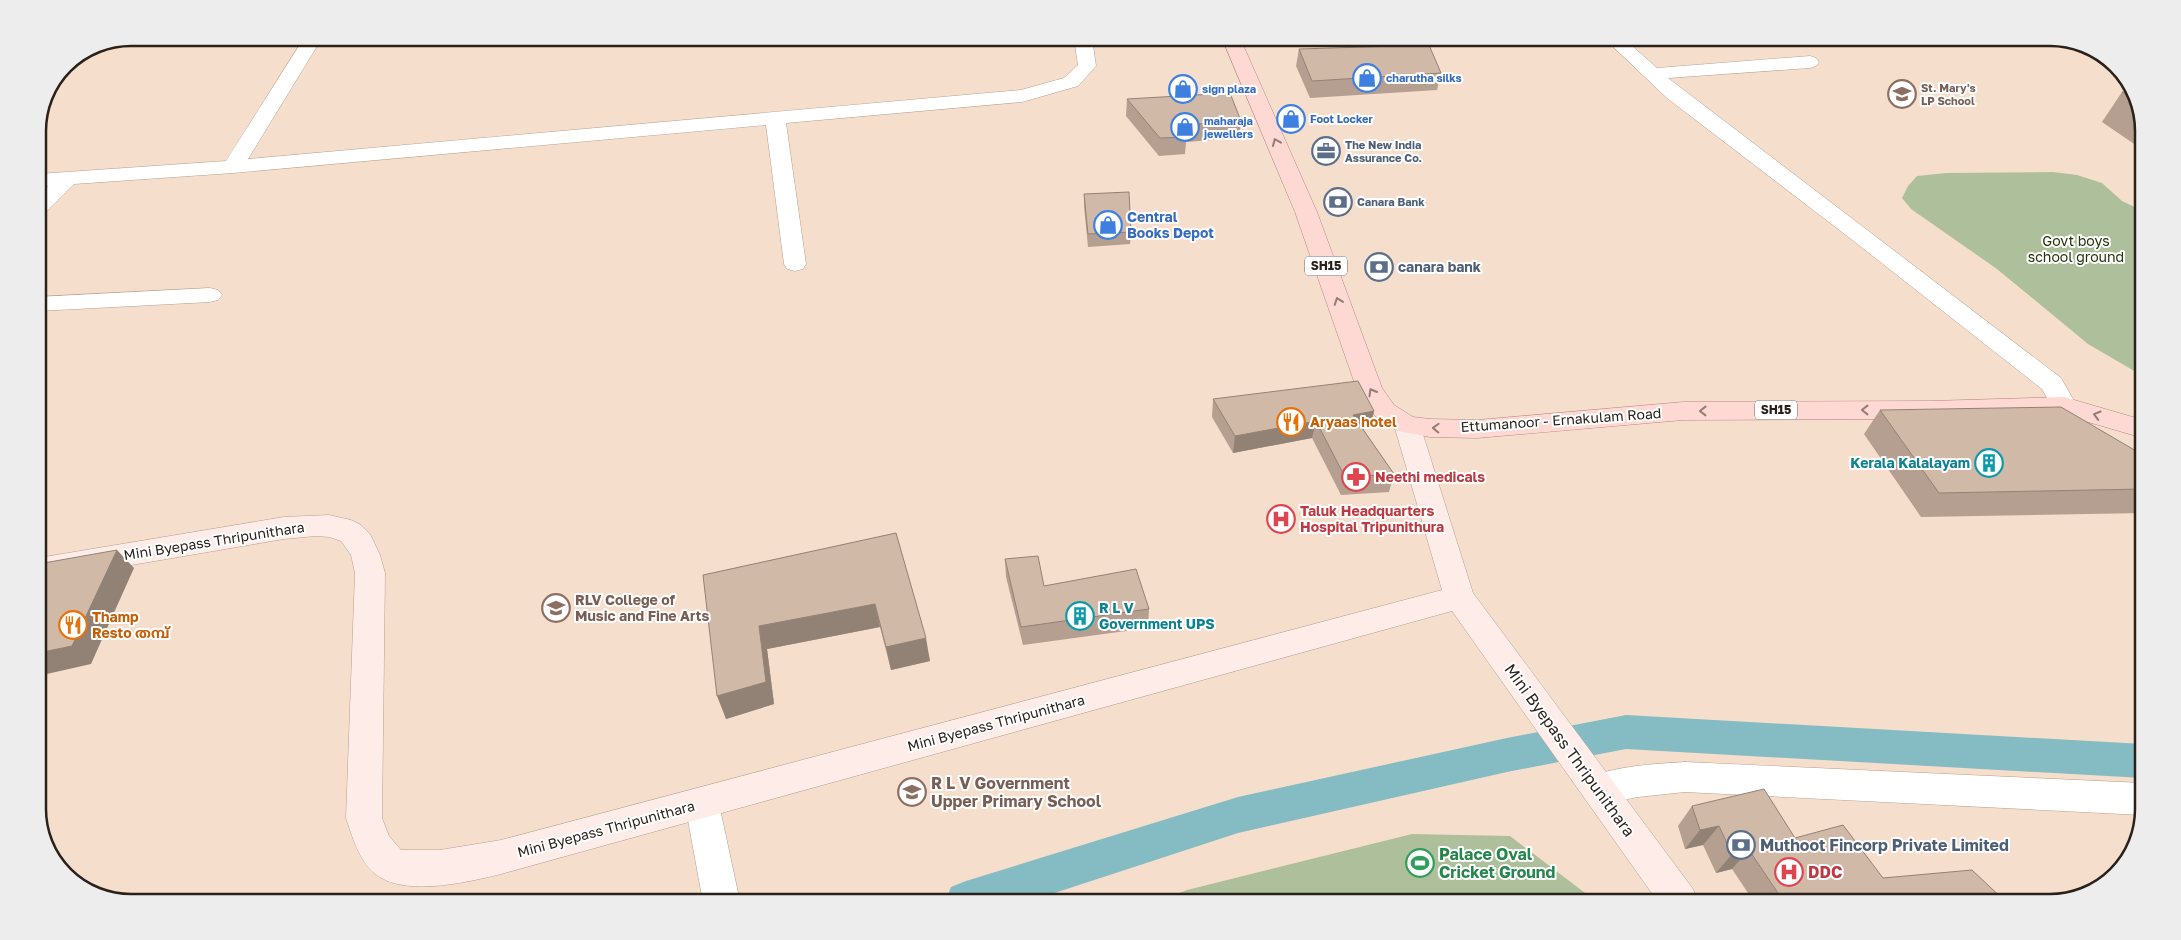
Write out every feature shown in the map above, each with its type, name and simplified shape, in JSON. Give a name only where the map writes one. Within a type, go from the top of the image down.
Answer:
[{"type":"main road","name":"Ettumanoor - Ernakulam Road","points":[[1234,46],[1306,212],[1370,390],[1384,411],[1406,425],[1430,428],[1477,429],[1684,411],[1931,410],[2064,406],[2135,426]]},
{"type":"main road","name":"Mini Byepass Thripunithara","points":[[1406,425],[1458,597],[1674,894]]},
{"type":"main road","name":"Mini Byepass Thripunithara","points":[[46,569],[284,528],[317,525],[337,526],[353,533],[363,546],[370,573],[364,818],[368,833],[391,865],[400,867],[437,867],[484,861],[702,804],[1458,597]]},
{"type":"street","points":[[233,167],[307,46]]},
{"type":"street","points":[[46,180],[233,167],[1022,96],[1071,82],[1087,66],[1084,46]]},
{"type":"street","points":[[1622,46],[1674,94],[2052,384],[2064,406]]},
{"type":"street","points":[[1652,74],[1810,62]]},
{"type":"street","points":[[775,118],[795,264]]},
{"type":"street","points":[[46,199],[66,179]]},
{"type":"street","points":[[46,304],[210,295]]},
{"type":"street","points":[[1595,785],[1685,777],[2135,799]]},
{"type":"street","points":[[702,804],[720,894]]},
{"type":"green space","name":"Govt boys school ground","points":[[2053,172],[2077,175],[2102,183],[2122,201],[2135,207],[2135,371],[2088,344],[1997,269],[1911,209],[1902,198],[1908,186],[1917,176],[1946,173]]},
{"type":"green space","name":"Palace Oval Cricket Ground","points":[[1412,834],[1510,836],[1586,894],[1176,894]]},
{"type":"building","points":[[1429,46],[1441,73],[1312,81],[1299,49]]},
{"type":"building","points":[[1230,93],[1241,121],[1182,125],[1186,137],[1160,138],[1127,99]]},
{"type":"building","name":"Central Books Depot","points":[[1129,192],[1131,232],[1088,234],[1084,194]]},
{"type":"building","points":[[1358,381],[1374,411],[1353,415],[1394,474],[1345,477],[1316,421],[1235,436],[1213,399]]},
{"type":"building","points":[[2061,407],[2135,450],[2135,489],[1939,493],[1880,410]]},
{"type":"building","points":[[896,533],[926,638],[886,647],[875,604],[759,626],[766,682],[717,696],[703,575]]},
{"type":"building","points":[[117,550],[72,646],[46,651],[46,563]]},
{"type":"building","points":[[1038,556],[1044,586],[1136,569],[1149,609],[1021,627],[1005,559]]},
{"type":"building","points":[[1764,789],[1795,838],[1843,825],[1883,878],[1972,870],[1998,894],[1779,894],[1749,850],[1732,854],[1719,826],[1700,830],[1692,806]]},
{"type":"waterway","points":[[991,894],[1238,815],[1507,755],[1626,732],[2135,761]]},
{"type":"place","name":"charutha silks","points":[[1367,78]]},
{"type":"place","name":"sign plaza","points":[[1183,89]]},
{"type":"place","name":"St. Mary's LP School","points":[[1902,94]]},
{"type":"place","name":"Foot Locker","points":[[1291,119]]},
{"type":"place","name":"maharaja jewellers","points":[[1185,127]]},
{"type":"place","name":"The New India Assurance Co.","points":[[1326,151]]},
{"type":"place","name":"Canara Bank","points":[[1338,202]]},
{"type":"place","name":"Central Books Depot","points":[[1108,225]]},
{"type":"place","name":"canara bank","points":[[1379,267]]},
{"type":"place","name":"Aryaas hotel","points":[[1291,422]]},
{"type":"place","name":"Kerala Kalalayam","points":[[1989,463]]},
{"type":"place","name":"Neethi medicals","points":[[1356,477]]},
{"type":"place","name":"Taluk Headquarters Hospital Tripunithura","points":[[1281,519]]},
{"type":"place","name":"RLV College of Music and Fine Arts","points":[[556,608]]},
{"type":"place","name":"R L V Government UPS","points":[[1080,616]]},
{"type":"place","name":"Thamp Resto തമ്പ്","points":[[73,625]]},
{"type":"place","name":"R L V Government Upper Primary School","points":[[912,792]]},
{"type":"place","name":"Muthoot Fincorp Private Limited","points":[[1741,845]]},
{"type":"place","name":"Palace Oval Cricket Ground","points":[[1420,863]]},
{"type":"place","name":"DDC","points":[[1789,872]]}]
